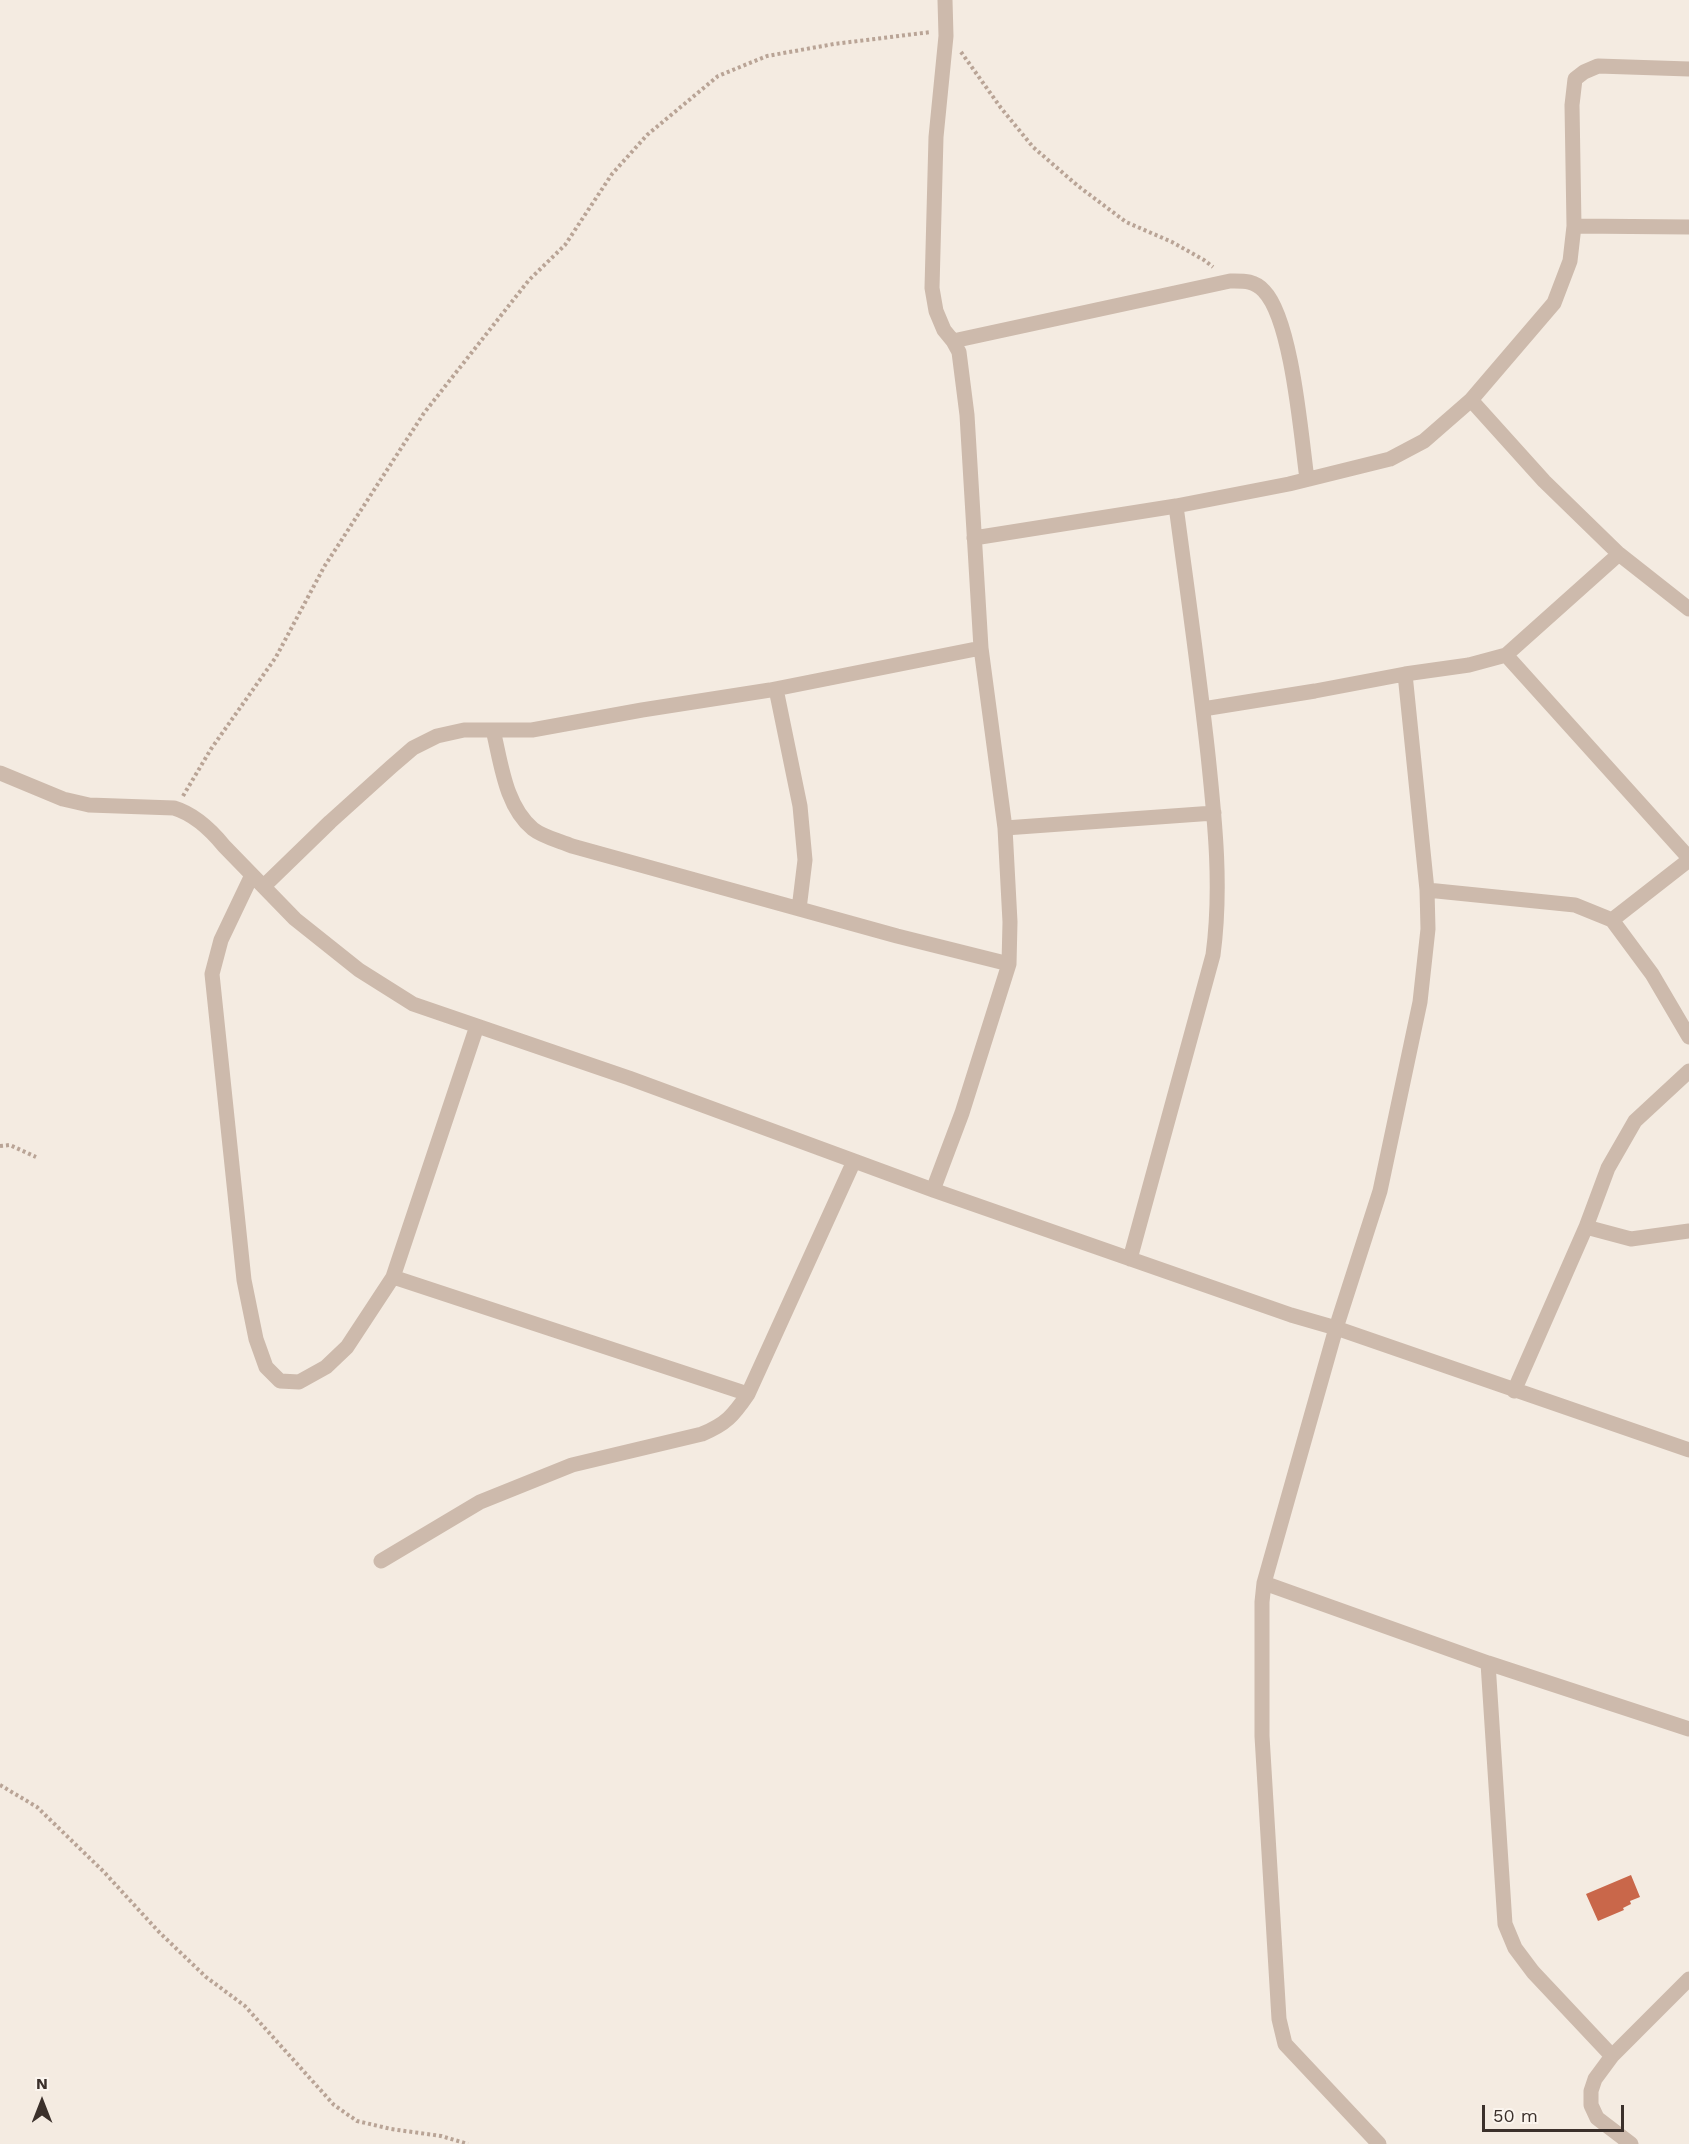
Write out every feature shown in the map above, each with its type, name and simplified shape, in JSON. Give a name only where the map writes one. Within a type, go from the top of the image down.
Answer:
[{"type":"street","points":[[933,1190],[962,1113],[1009,964],[1010,922],[1005,828],[981,648],[968,415],[959,352],[944,330],[936,312],[932,288],[936,137],[946,33],[945,0]]},
{"type":"street","points":[[974,537],[1176,506],[1308,479],[1390,459],[1424,441],[1471,400],[1554,303],[1570,261],[1574,226],[1572,105],[1575,79],[1598,66],[1689,69]]},
{"type":"street","points":[[1574,226],[1689,227]]},
{"type":"street","points":[[953,341],[1230,281],[1251,281],[1274,303],[1289,353],[1308,479]]},
{"type":"street","points":[[1471,400],[1544,481],[1619,554],[1689,609]]},
{"type":"street","points":[[1130,1259],[1213,955],[1218,916],[1214,813],[1203,709],[1176,506]]},
{"type":"street","points":[[1203,709],[1468,665],[1506,655],[1619,554]]},
{"type":"street","points":[[264,886],[330,822],[413,748],[437,736],[464,730],[532,730],[776,689],[981,648]]},
{"type":"street","points":[[1506,655],[1689,859],[1612,920]]},
{"type":"street","points":[[1379,2144],[1284,2044],[1279,2019],[1262,1736],[1262,1602],[1264,1583],[1336,1328],[1380,1191],[1420,1002],[1428,929],[1427,890],[1405,674]]},
{"type":"street","points":[[776,689],[800,806],[805,860],[799,909]]},
{"type":"street","points":[[493,730],[509,792],[519,814],[534,830],[572,846],[1009,964]]},
{"type":"street","points":[[0,772],[63,800],[89,805],[174,808],[183,811],[214,834],[295,919],[359,970],[413,1004],[629,1078],[933,1190],[1130,1259],[1689,1450]]},
{"type":"street","points":[[1005,828],[1214,813]]},
{"type":"street","points":[[252,875],[221,940],[212,974],[244,1280],[256,1339],[266,1367],[280,1381],[298,1382],[326,1367],[347,1347],[393,1277],[477,1026]]},
{"type":"street","points":[[1427,890],[1575,905],[1612,920],[1652,974],[1689,1037]]},
{"type":"street","points":[[1514,1391],[1586,1227],[1608,1168],[1635,1121],[1689,1071]]},
{"type":"street","points":[[381,1561],[480,1502],[572,1465],[702,1434],[722,1426],[735,1413],[748,1394],[854,1161]]},
{"type":"street","points":[[1586,1227],[1631,1239],[1689,1231]]},
{"type":"street","points":[[393,1277],[748,1394]]},
{"type":"street","points":[[1264,1583],[1488,1663],[1689,1729]]},
{"type":"street","points":[[1488,1663],[1505,1924],[1515,1948],[1533,1972],[1612,2056]]},
{"type":"street","points":[[1631,2144],[1598,2118],[1591,2105],[1591,2091],[1595,2079],[1612,2056],[1689,1979]]},
{"type":"path","points":[[174,808],[211,749],[276,657],[324,567],[424,412],[529,280],[565,245],[612,174],[647,135],[718,76],[766,57],[834,44],[946,33],[1033,147],[1078,186],[1126,222],[1172,242],[1204,260],[1230,281]]},
{"type":"path","points":[[0,1146],[10,1145],[36,1157]]},
{"type":"path","points":[[0,1785],[37,1807],[206,1977],[245,2006],[334,2105],[357,2121],[391,2129],[441,2136],[468,2144]]},
{"type":"building","points":[[1631,1875],[1640,1897],[1630,1901],[1631,1904],[1623,1908],[1624,1910],[1598,1921],[1586,1894]]}]
